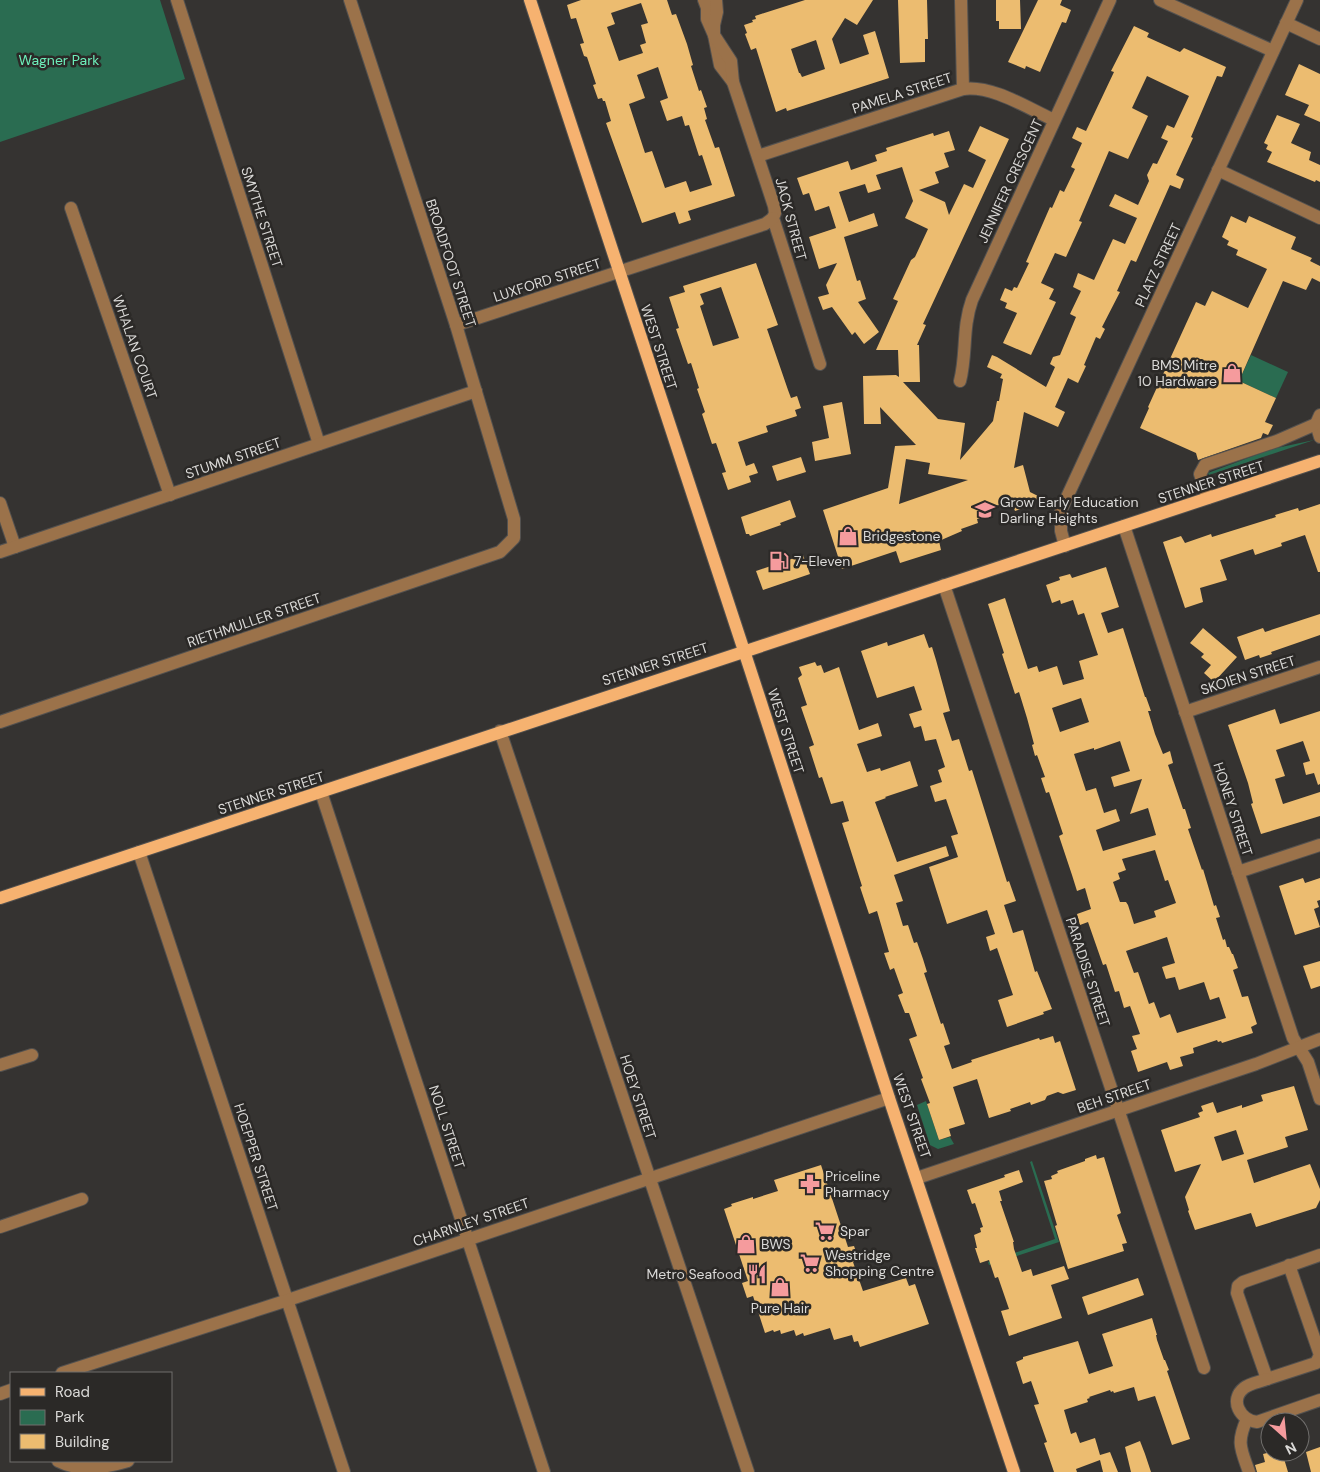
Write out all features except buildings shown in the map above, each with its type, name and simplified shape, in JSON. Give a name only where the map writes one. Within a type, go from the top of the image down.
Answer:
[{"type":"main road","name":"WEST STREET","points":[[530,0],[889,1098],[1014,1472]]},
{"type":"main road","name":"STENNER STREET","points":[[0,898],[1320,461]]},
{"type":"street","name":"SMYTHE STREET","points":[[176,0],[319,444]]},
{"type":"street","name":"BROADFOOT STREET","points":[[350,0],[456,325],[514,519],[514,538]]},
{"type":"street","points":[[960,0],[963,89]]},
{"type":"street","name":"JENNIFER CRESCENT","points":[[960,381],[964,362],[966,320],[972,300],[1110,0]]},
{"type":"street","points":[[1160,0],[1273,51]]},
{"type":"street","name":"PLATZ STREET","points":[[1065,546],[1061,531],[1061,510],[1297,0]]},
{"type":"street","name":"JACK STREET","points":[[712,1],[706,19],[731,61],[733,82],[774,206],[775,213],[773,218],[820,364]]},
{"type":"street","points":[[1286,23],[1320,39]]},
{"type":"street","name":"PAMELA STREET","points":[[758,156],[963,89],[978,88],[992,92],[1054,120]]},
{"type":"street","points":[[1218,170],[1320,218]]},
{"type":"street","name":"WHALAN COURT","points":[[71,208],[170,495]]},
{"type":"street","points":[[619,272],[766,224],[773,218]]},
{"type":"street","name":"LUXFORD STREET","points":[[456,325],[619,272]]},
{"type":"street","name":"STUMM STREET","points":[[0,552],[476,391]]},
{"type":"street","points":[[1208,498],[1200,474],[1205,465],[1277,441],[1318,419],[1320,437]]},
{"type":"street","points":[[0,503],[15,547]]},
{"type":"street","name":"HONEY STREET","points":[[1124,526],[1293,1038],[1308,1062],[1320,1099]]},
{"type":"street","name":"RIETHMULLER STREET","points":[[0,722],[500,552],[514,538]]},
{"type":"street","name":"PARADISE STREET","points":[[944,585],[1204,1368]]},
{"type":"street","name":"SKOIEN STREET","points":[[1185,712],[1320,667]]},
{"type":"street","name":"HOEY STREET","points":[[500,732],[748,1472]]},
{"type":"street","name":"NOLL STREET","points":[[321,792],[544,1472]]},
{"type":"street","points":[[1238,872],[1320,845]]},
{"type":"street","name":"HOEPPER STREET","points":[[139,852],[344,1472]]},
{"type":"street","name":"BEH STREET","points":[[917,1178],[1256,1064],[1320,1039]]},
{"type":"street","points":[[0,1065],[32,1055]]},
{"type":"street","name":"CHARNLEY STREET","points":[[65,1372],[288,1300],[889,1098]]},
{"type":"street","points":[[0,1227],[82,1199]]},
{"type":"street","points":[[1266,1379],[1237,1290],[1238,1286],[1243,1282],[1320,1255]]},
{"type":"street","points":[[1289,1265],[1320,1352],[1319,1358],[1316,1363],[1247,1386],[1240,1393],[1238,1408],[1247,1420],[1257,1422],[1320,1400]]},
{"type":"street","points":[[1247,1420],[1240,1439],[1249,1472]]},
{"type":"street","points":[[60,1462],[76,1472],[95,1472],[125,1462]]},
{"type":"green space","name":"Wagner Park","points":[[0,0],[160,0],[185,79],[0,142]]},
{"type":"green space","points":[[1251,355],[1288,372],[1276,398],[1239,381]]},
{"type":"green space","points":[[1314,440],[1209,475],[1208,473],[1272,449]]},
{"type":"green space","points":[[926,1101],[939,1140],[950,1137],[954,1144],[938,1149],[930,1145],[917,1105]]},
{"type":"green space","points":[[1032,1161],[1059,1242],[989,1265],[988,1262],[1055,1239],[1030,1162]]},
{"type":"place","name":"BMS Mitre 10 Hardware","points":[[1232,373]]},
{"type":"place","name":"Grow Early Education Darling Heights","points":[[985,510]]},
{"type":"place","name":"Bridgestone","points":[[848,536]]},
{"type":"place","name":"7-Eleven","points":[[779,561]]},
{"type":"place","name":"Priceline Pharmacy","points":[[810,1184]]},
{"type":"place","name":"Spar","points":[[825,1231]]},
{"type":"place","name":"BWS","points":[[746,1244]]},
{"type":"place","name":"Westridge Shopping Centre","points":[[810,1263]]},
{"type":"place","name":"Metro Seafood","points":[[757,1274]]},
{"type":"place","name":"Pure Hair","points":[[780,1287]]}]
